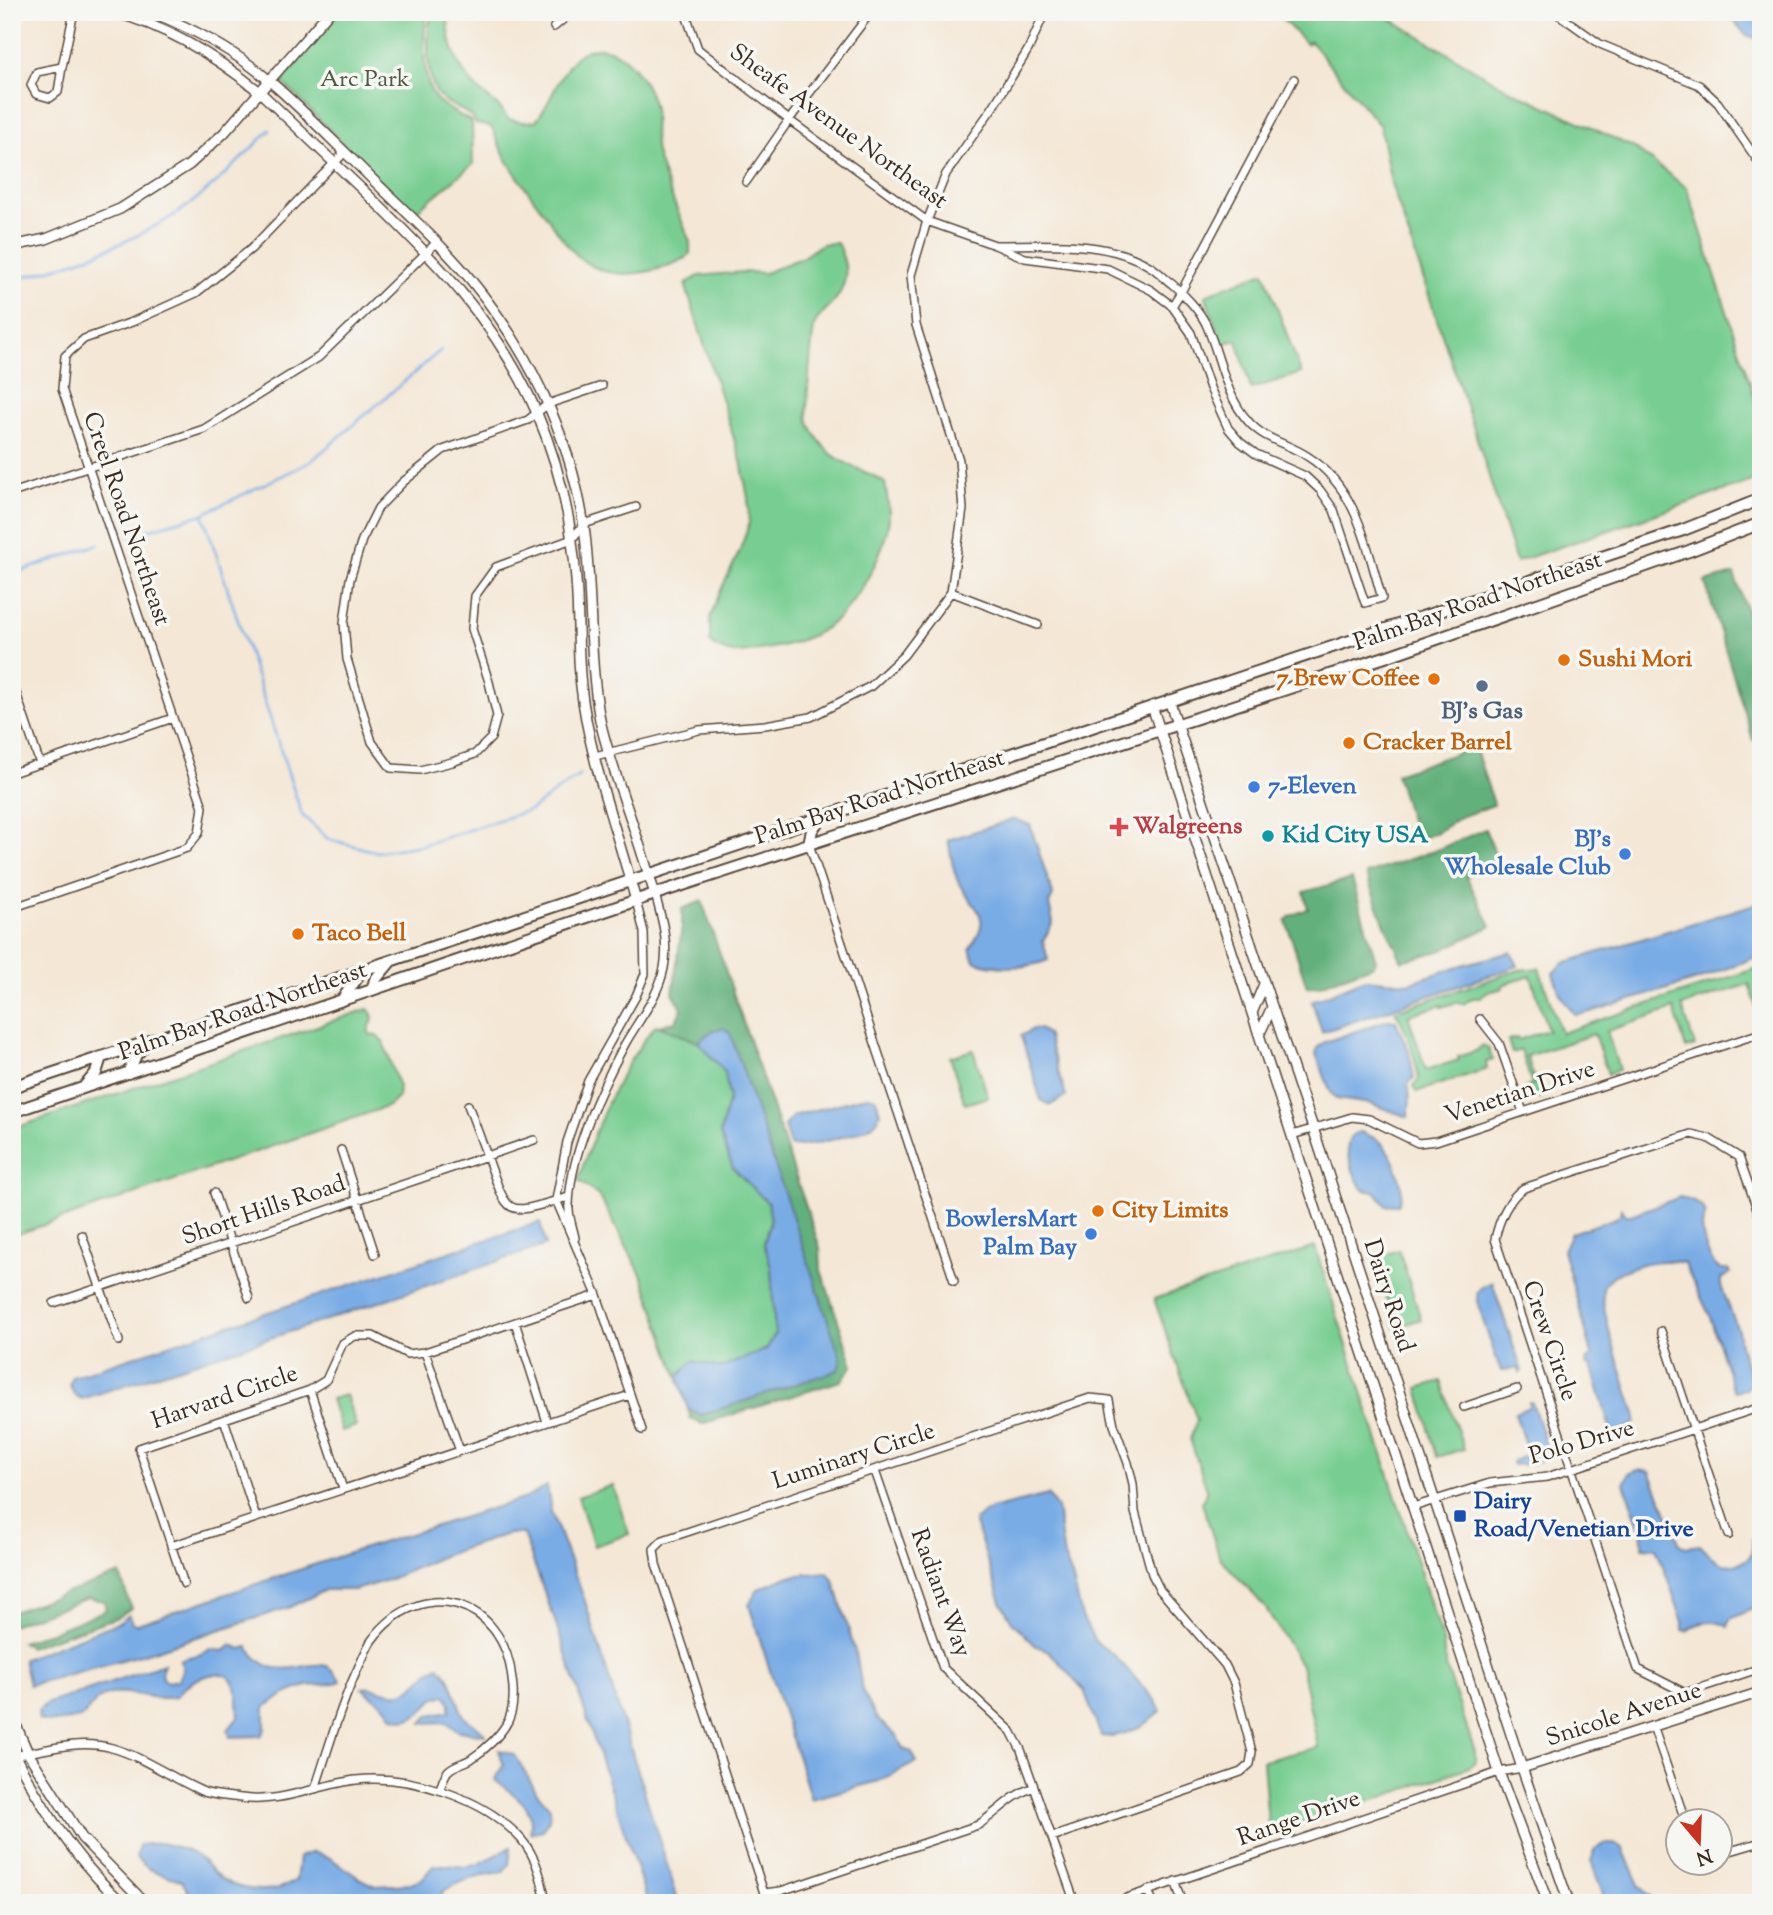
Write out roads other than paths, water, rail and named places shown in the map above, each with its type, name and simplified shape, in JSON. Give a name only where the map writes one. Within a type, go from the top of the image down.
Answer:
[{"type":"main road","name":"Palm Bay Road Northeast","points":[[12,1087],[1683,530],[1761,499]]},
{"type":"main road","name":"Palm Bay Road Northeast","points":[[12,1112],[655,894],[1388,656],[1689,551],[1761,523]]},
{"type":"main road","points":[[1683,530],[1689,551]]},
{"type":"main road","points":[[809,844],[812,830],[821,817]]},
{"type":"main road","points":[[372,990],[381,970],[393,960]]},
{"type":"main road","points":[[342,1000],[357,978],[355,972]]},
{"type":"main road","points":[[128,1073],[136,1055],[147,1042]]},
{"type":"main road","points":[[84,1087],[96,1073],[101,1058]]},
{"type":"street","points":[[62,67],[37,72],[31,85],[36,94],[50,98],[58,92],[74,12]]},
{"type":"street","points":[[113,12],[173,35],[239,75],[261,93],[427,252],[478,311],[507,354],[537,412],[554,460],[572,539],[581,687],[594,756],[644,932],[645,974],[636,996],[588,1081],[567,1142],[556,1200],[597,1295],[642,1430]]},
{"type":"street","points":[[151,12],[179,23],[219,45],[271,81],[437,242],[490,304],[520,348],[548,404],[567,454],[584,524],[590,581],[594,684],[608,752],[649,874],[666,939],[664,968],[653,1001],[626,1043],[581,1144],[568,1210],[580,1259]]},
{"type":"street","points":[[12,246],[46,239],[120,209],[189,165],[225,132],[261,93],[329,12]]},
{"type":"street","points":[[554,27],[572,12]]},
{"type":"street","name":"Sheafe Avenue Northeast","points":[[685,12],[698,49],[789,120],[927,221],[1025,258],[1108,269],[1151,290],[1171,306],[1191,333],[1210,388],[1228,428],[1256,454],[1305,475],[1320,490],[1334,510],[1342,529],[1365,603],[1382,598],[1347,495],[1326,470],[1305,454],[1264,436],[1249,423],[1237,407],[1205,321],[1181,292],[1152,267],[1121,254],[1073,245],[995,245]]},
{"type":"street","points":[[746,182],[871,12]]},
{"type":"street","points":[[594,756],[699,730],[811,717],[871,686],[904,655],[951,592],[963,509],[959,460],[916,325],[911,275],[927,221],[946,174],[1007,85],[1028,50],[1045,12]]},
{"type":"street","points":[[1555,12],[1600,44],[1699,85],[1718,103],[1758,161],[1761,161]]},
{"type":"street","points":[[1171,306],[1181,292],[1294,79]]},
{"type":"street","name":"Creel Road Northeast","points":[[12,908],[187,848],[199,833],[203,807],[62,388],[65,356],[84,339],[132,322],[196,292],[251,249],[345,152]]},
{"type":"street","points":[[12,493],[204,429],[319,357],[437,242]]},
{"type":"street","points":[[603,386],[548,404],[528,420],[443,450],[403,482],[378,508],[362,540],[350,579],[344,623],[347,659],[372,743],[391,768],[420,770],[452,762],[475,754],[491,738],[497,716],[472,629],[475,596],[496,567],[572,539],[584,524],[636,507]]},
{"type":"street","points":[[951,592],[1038,625]]},
{"type":"street","points":[[12,681],[40,764]]},
{"type":"street","name":"Dairy Road","points":[[1169,700],[1569,1903]]},
{"type":"street","name":"Dairy Road","points":[[1152,706],[1499,1772],[1548,1903]]},
{"type":"street","points":[[12,773],[173,718]]},
{"type":"street","points":[[809,844],[954,1281]]},
{"type":"street","points":[[1252,1013],[1264,984]]},
{"type":"street","points":[[1259,1035],[1272,1007]]},
{"type":"street","points":[[1480,1019],[1499,1043],[1523,1112]]},
{"type":"street","name":"Venetian Drive","points":[[1292,1135],[1352,1117],[1369,1119],[1418,1143],[1436,1141],[1761,1033]]},
{"type":"street","points":[[468,1105],[504,1202],[512,1209],[523,1210],[569,1197]]},
{"type":"street","name":"Crew Circle","points":[[1761,1220],[1739,1157],[1698,1135],[1691,1134],[1518,1192],[1498,1227],[1497,1247],[1638,1669],[1685,1693],[1761,1668]]},
{"type":"street","name":"Short Hills Road","points":[[54,1303],[534,1140]]},
{"type":"street","points":[[341,1150],[375,1254]]},
{"type":"street","points":[[214,1193],[249,1298]]},
{"type":"street","points":[[82,1235],[119,1341]]},
{"type":"street","name":"Harvard Circle","points":[[184,1584],[139,1448],[310,1390],[326,1380],[343,1343],[355,1336],[373,1336],[407,1354],[425,1352],[597,1295]]},
{"type":"street","points":[[515,1322],[547,1422]]},
{"type":"street","points":[[1661,1331],[1729,1535]]},
{"type":"street","points":[[425,1352],[460,1451]]},
{"type":"street","points":[[1464,1406],[1517,1389]]},
{"type":"street","points":[[310,1390],[344,1489]]},
{"type":"street","points":[[171,1546],[630,1395]]},
{"type":"street","name":"Luminary Circle","points":[[1034,1787],[1006,1801],[995,1814],[978,1825],[781,1891],[764,1893],[665,1591],[654,1549],[663,1540],[1090,1398],[1109,1400],[1114,1425],[1128,1463],[1135,1512],[1152,1574],[1160,1590],[1225,1665],[1234,1683],[1252,1752],[1250,1764],[1241,1772],[1052,1838]]},
{"type":"street","name":"Polo Drive","points":[[1413,1507],[1490,1483],[1547,1478],[1761,1407]]},
{"type":"street","points":[[224,1419],[256,1518]]},
{"type":"street","name":"Radiant Way","points":[[875,1471],[943,1668],[1011,1731],[1021,1749],[1075,1903]]},
{"type":"street","points":[[315,1789],[350,1684],[371,1641],[392,1618],[423,1602],[454,1602],[482,1615],[499,1639],[511,1664],[514,1692],[509,1720],[492,1741],[472,1758],[448,1770],[439,1790]]},
{"type":"street","name":"Snicole Avenue","points":[[1499,1772],[1522,1768],[1761,1692]]},
{"type":"street","points":[[12,1716],[28,1753],[82,1838],[139,1901]]},
{"type":"street","points":[[1653,1726],[1680,1806]]},
{"type":"street","points":[[123,1903],[107,1889],[49,1816],[13,1754],[79,1744],[113,1748],[207,1793],[251,1800],[288,1796],[355,1780],[390,1779],[439,1790],[494,1814],[522,1840],[541,1874],[546,1903]]},
{"type":"street","name":"Range Drive","points":[[1112,1903],[1499,1772]]},
{"type":"street","points":[[1734,1850],[1761,1842]]},
{"type":"street","points":[[1175,1881],[1183,1903]]},
{"type":"street","points":[[1148,1891],[1153,1903]]},
{"type":"water","points":[[1726,12],[1761,12],[1761,40],[1746,35]]},
{"type":"water","points":[[1014,819],[1030,825],[1053,895],[1049,904],[1053,922],[1043,941],[1048,960],[1011,967],[974,961],[970,948],[978,936],[981,918],[957,879],[948,840]]},
{"type":"water","points":[[1761,902],[1761,955],[1700,979],[1587,1013],[1575,1015],[1560,994],[1553,973],[1564,963]]},
{"type":"water","points":[[1511,952],[1518,966],[1322,1032],[1312,1001],[1365,979],[1409,983]]},
{"type":"water","points":[[1388,1020],[1396,1021],[1409,1052],[1414,1078],[1408,1084],[1408,1117],[1371,1104],[1337,1099],[1331,1093],[1316,1054],[1318,1047],[1325,1042]]},
{"type":"water","points":[[723,1028],[730,1033],[841,1359],[838,1370],[702,1415],[688,1409],[678,1377],[693,1361],[721,1368],[767,1349],[775,1334],[771,1267],[764,1243],[771,1221],[768,1203],[733,1168],[720,1134],[729,1098],[725,1072],[698,1042],[712,1031]]},
{"type":"water","points":[[1033,1029],[1047,1034],[1066,1096],[1050,1105],[1041,1100],[1021,1036]]},
{"type":"water","points":[[868,1096],[876,1098],[880,1114],[874,1124],[833,1140],[790,1146],[784,1126],[793,1116]]},
{"type":"water","points":[[1361,1132],[1380,1142],[1392,1159],[1401,1183],[1401,1198],[1398,1204],[1386,1206],[1376,1192],[1363,1190],[1352,1167],[1348,1148],[1353,1135]]},
{"type":"water","points":[[1680,1197],[1703,1208],[1703,1232],[1709,1255],[1716,1266],[1730,1273],[1721,1279],[1721,1286],[1738,1330],[1740,1346],[1752,1383],[1745,1389],[1733,1389],[1709,1314],[1684,1263],[1664,1261],[1637,1266],[1609,1279],[1604,1285],[1603,1295],[1609,1329],[1636,1417],[1636,1423],[1623,1430],[1611,1431],[1591,1365],[1587,1365],[1586,1361],[1592,1356],[1590,1346],[1563,1250],[1571,1233],[1616,1218],[1621,1209],[1626,1215],[1631,1215]]},
{"type":"water","points":[[540,1222],[546,1245],[82,1399],[74,1395],[70,1385],[72,1377]]},
{"type":"water","points":[[1492,1282],[1522,1371],[1520,1373],[1518,1368],[1501,1371],[1482,1317],[1478,1291]]},
{"type":"water","points":[[1529,1402],[1532,1402],[1550,1457],[1529,1464],[1513,1465],[1512,1462],[1528,1454],[1515,1413],[1529,1407]]},
{"type":"water","points":[[1638,1470],[1650,1472],[1680,1545],[1700,1545],[1722,1564],[1733,1565],[1748,1559],[1754,1531],[1761,1523],[1761,1605],[1730,1619],[1728,1627],[1708,1622],[1687,1631],[1683,1630],[1683,1622],[1656,1548],[1643,1547],[1641,1531],[1624,1483],[1629,1473]]},
{"type":"water","points":[[547,1486],[551,1511],[585,1601],[679,1903],[648,1903],[555,1621],[523,1534],[507,1534],[445,1555],[388,1580],[354,1590],[325,1590],[290,1607],[144,1654],[29,1685],[23,1659],[120,1622],[129,1615],[132,1623],[137,1624],[355,1551],[526,1498]]},
{"type":"water","points":[[1048,1495],[1057,1508],[1064,1557],[1072,1576],[1082,1617],[1095,1641],[1115,1656],[1155,1700],[1161,1711],[1134,1730],[1101,1736],[1084,1690],[1049,1651],[1036,1646],[1012,1622],[1001,1602],[974,1520],[991,1509]]},
{"type":"water","points":[[827,1572],[834,1581],[857,1658],[862,1690],[877,1719],[896,1735],[903,1749],[912,1752],[917,1762],[879,1781],[811,1799],[749,1605],[758,1589],[790,1576]]},
{"type":"water","points":[[232,1645],[241,1649],[248,1647],[258,1659],[280,1669],[322,1665],[330,1668],[341,1681],[301,1688],[270,1703],[265,1707],[265,1729],[261,1736],[230,1737],[228,1730],[239,1716],[237,1695],[233,1682],[221,1674],[212,1674],[195,1681],[176,1697],[116,1693],[94,1703],[84,1716],[56,1722],[39,1720],[38,1711],[46,1704],[164,1664],[161,1673],[163,1679],[168,1682],[178,1680],[183,1669],[180,1660],[210,1649],[224,1651]]},
{"type":"water","points":[[439,1666],[451,1683],[464,1716],[485,1735],[459,1731],[445,1722],[422,1723],[429,1715],[450,1711],[446,1696],[435,1698],[419,1714],[406,1720],[393,1717],[387,1708],[362,1688],[401,1693],[412,1688]]},
{"type":"water","points":[[499,1750],[515,1755],[537,1793],[550,1808],[549,1820],[543,1830],[530,1833],[531,1823],[527,1808],[495,1780],[504,1766]]},
{"type":"water","points":[[161,1843],[193,1854],[230,1883],[259,1890],[279,1888],[296,1880],[299,1857],[313,1852],[330,1858],[376,1886],[411,1884],[422,1879],[433,1866],[466,1867],[479,1864],[511,1847],[509,1864],[503,1872],[471,1879],[449,1888],[442,1892],[442,1903],[195,1903],[182,1881],[153,1871],[136,1858],[139,1845]]},
{"type":"water","points":[[1603,1844],[1622,1847],[1639,1885],[1657,1903],[1606,1903],[1591,1861],[1595,1850]]},
{"type":"waterway","points":[[12,279],[77,261],[164,221],[205,192],[270,130]]},
{"type":"waterway","points":[[129,535],[203,514],[310,462],[441,350]]},
{"type":"waterway","points":[[203,514],[302,815],[328,839],[377,852],[422,845],[530,810],[580,775]]},
{"type":"waterway","points":[[12,572],[19,572],[99,544]]},
{"type":"place","name":"Sushi Mori","points":[[1564,660]]},
{"type":"place","name":"7 Brew Coffee","points":[[1434,679]]},
{"type":"place","name":"BJ's Gas","points":[[1482,686]]},
{"type":"place","name":"Cracker Barrel","points":[[1349,743]]},
{"type":"place","name":"7-Eleven","points":[[1254,787]]},
{"type":"place","name":"Walgreens","points":[[1119,827]]},
{"type":"place","name":"Kid City USA","points":[[1268,836]]},
{"type":"place","name":"BJ's Wholesale Club","points":[[1625,854]]},
{"type":"place","name":"Taco Bell","points":[[298,934]]},
{"type":"place","name":"City Limits","points":[[1098,1211]]},
{"type":"place","name":"BowlersMart Palm Bay","points":[[1091,1234]]},
{"type":"place","name":"Dairy Road/Venetian Drive","points":[[1460,1516]]},
{"type":"park label","name":"Arc Park","points":[[365,80]]}]
